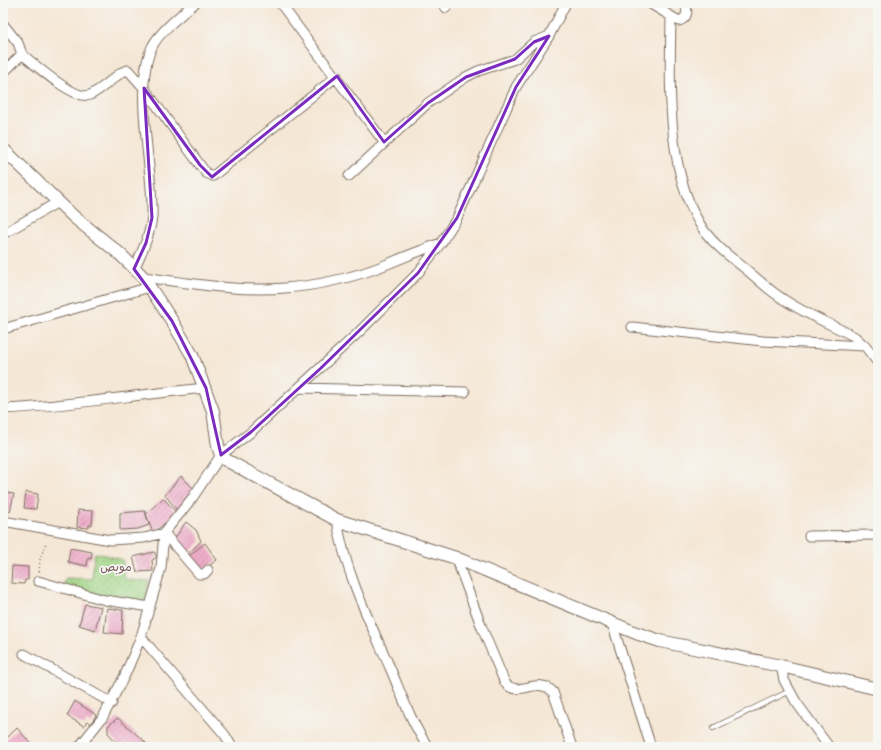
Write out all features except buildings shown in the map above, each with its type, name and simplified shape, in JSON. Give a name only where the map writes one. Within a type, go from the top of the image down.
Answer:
[{"type":"street","points":[[139,273],[152,218],[144,88],[147,62],[153,45],[195,3]]},
{"type":"street","points":[[280,3],[337,76],[384,142]]},
{"type":"street","points":[[79,747],[103,717],[112,703],[140,637],[161,568],[164,533],[193,497],[221,455],[251,432],[299,388],[418,274],[442,243],[457,218],[516,87],[548,36],[566,3]]},
{"type":"street","points":[[649,3],[676,20],[683,20],[688,12],[685,3]]},
{"type":"street","points":[[671,17],[671,84],[678,163],[681,182],[694,215],[716,245],[783,300],[855,337],[865,346],[878,363]]},
{"type":"street","points":[[3,24],[18,43],[22,54],[66,88],[81,96],[89,96],[126,70],[130,71],[200,165],[206,172],[213,176],[337,76]]},
{"type":"street","points":[[349,176],[384,142],[428,103],[466,77],[478,71],[515,60],[534,42],[548,36]]},
{"type":"street","points":[[3,73],[22,54]]},
{"type":"street","points":[[3,149],[85,227],[120,254],[139,273],[150,287],[192,356],[206,388],[213,411],[221,455],[226,460],[337,520],[456,558],[612,623],[660,641],[781,666],[878,689]]},
{"type":"street","points":[[3,234],[58,202]]},
{"type":"street","points":[[139,273],[245,288],[286,288],[317,283],[384,266],[413,252],[442,243]]},
{"type":"street","points":[[3,329],[150,287]]},
{"type":"street","points":[[632,327],[756,340],[865,346]]},
{"type":"street","points":[[3,409],[55,407],[162,392],[206,388]]},
{"type":"street","points":[[299,388],[465,392]]},
{"type":"street","points":[[337,520],[345,556],[372,627],[412,719],[428,747]]},
{"type":"street","points":[[3,521],[110,540],[133,540],[164,533]]},
{"type":"street","points":[[164,533],[199,574],[204,574],[208,570]]},
{"type":"street","points":[[809,536],[878,535]]},
{"type":"street","points":[[456,558],[482,628],[505,683],[509,687],[516,690],[542,684],[548,687],[552,692],[572,747]]},
{"type":"street","points":[[40,582],[105,600],[150,607]]},
{"type":"street","points":[[612,623],[651,747]]},
{"type":"street","points":[[140,637],[225,735],[232,747]]},
{"type":"street","points":[[24,654],[112,703]]},
{"type":"street","points":[[781,666],[784,680],[790,691],[829,747]]},
{"type":"lane","points":[[713,728],[790,691]]},
{"type":"path","points":[[40,582],[40,560],[46,543]]},
{"type":"highlighted area","points":[[549,36],[516,87],[457,218],[418,273],[321,368],[251,432],[221,455],[206,388],[172,321],[134,269],[146,243],[152,218],[144,88],[200,165],[212,177],[337,76],[384,142],[428,103],[466,77],[515,59],[534,42]]},
{"type":"green space","points":[[98,553],[123,560],[124,576],[128,580],[149,581],[145,603],[62,588],[66,578],[92,579],[94,554]]},
{"type":"district","name":"موبص","points":[[116,567]]}]
